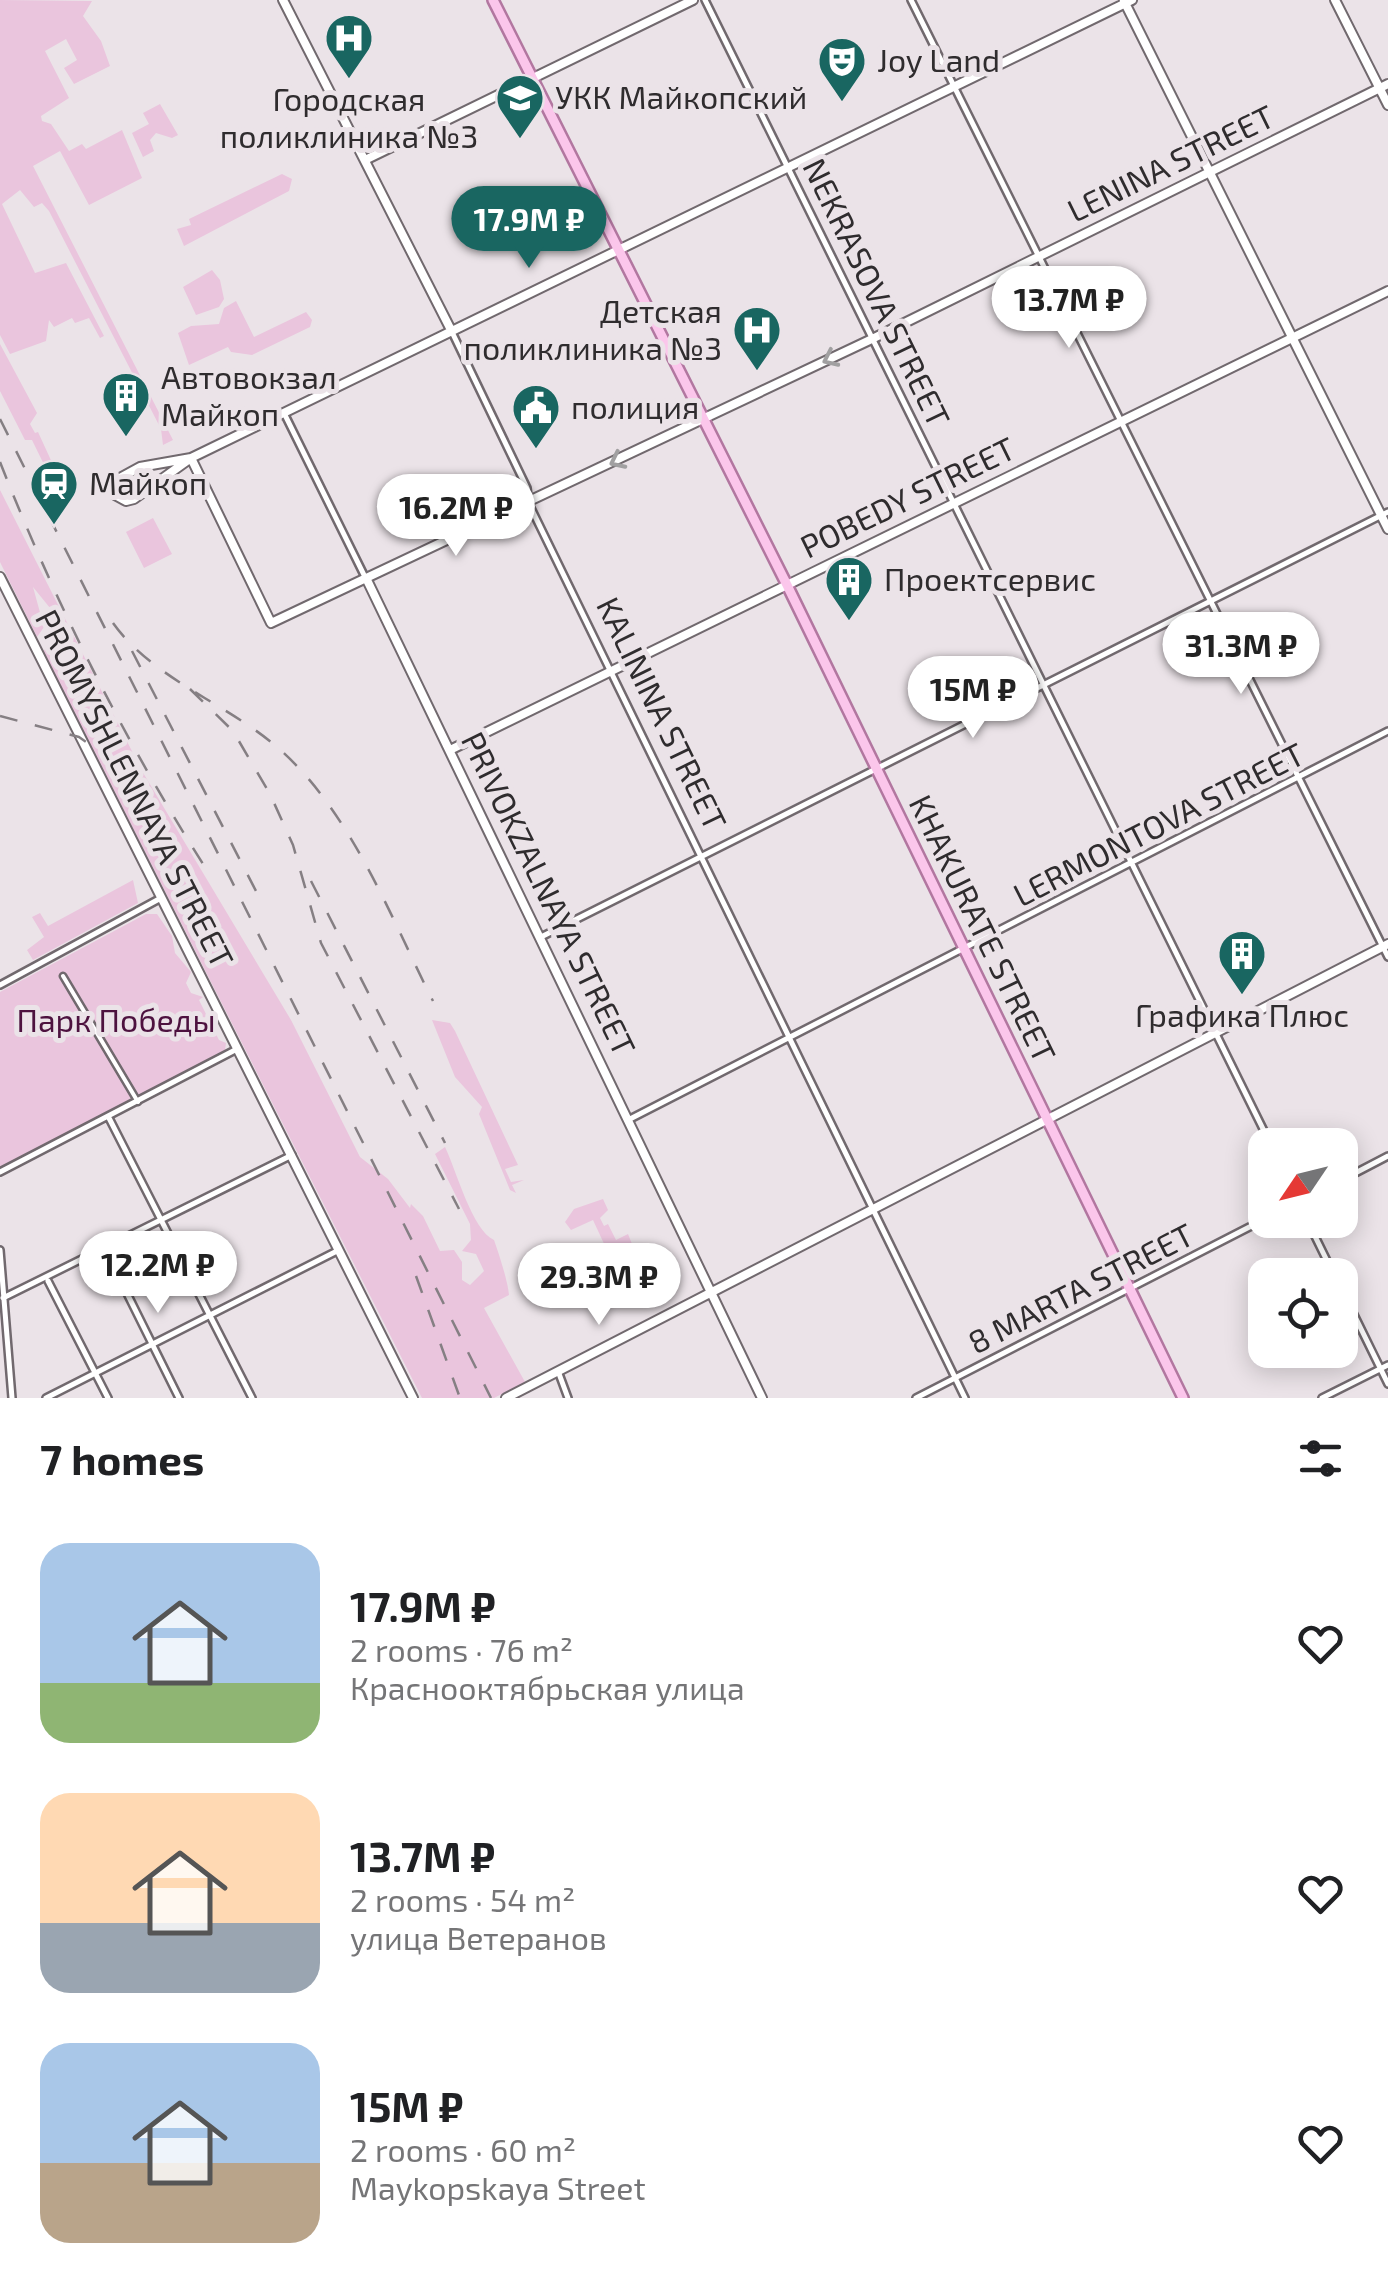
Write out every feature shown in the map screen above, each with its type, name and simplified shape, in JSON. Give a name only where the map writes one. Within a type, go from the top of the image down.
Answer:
[{"type":"main road","name":"KHAKURATE STREET","points":[[493,0],[787,585],[1183,1398]]},
{"type":"street","name":"KALININA STREET","points":[[283,0],[452,330],[527,488],[529,504],[965,1398]]},
{"type":"street","points":[[367,159],[694,0]]},
{"type":"street","name":"NEKRASOVA STREET","points":[[705,0],[1262,1128]]},
{"type":"street","points":[[911,0],[1386,945],[1388,956]]},
{"type":"street","points":[[1335,0],[1384,86],[1388,104]]},
{"type":"street","points":[[191,458],[142,467],[118,478],[115,495],[130,501],[191,458],[1127,1],[1292,338],[1384,514],[1388,529]]},
{"type":"street","name":"LENINA STREET","points":[[191,458],[271,623],[874,338],[1384,86]]},
{"type":"street","name":"POBEDY STREET","points":[[450,750],[1388,290]]},
{"type":"street","name":"PRIVOKZALNAYA STREET","points":[[284,413],[630,1119],[762,1398]]},
{"type":"street","points":[[142,467],[154,474],[154,487]]},
{"type":"street","points":[[541,938],[1384,514]]},
{"type":"street","name":"PROMYSHLENNAYA STREET","points":[[0,577],[413,1398]]},
{"type":"street","name":"LERMONTOVA STREET","points":[[630,1119],[1388,731]]},
{"type":"street","points":[[0,986],[160,898]]},
{"type":"street","points":[[506,1398],[1386,945]]},
{"type":"street","points":[[63,976],[138,1102]]},
{"type":"street","points":[[0,1172],[238,1049]]},
{"type":"street","points":[[109,1118],[252,1398]]},
{"type":"street","points":[[3,1298],[47,1280],[292,1155]]},
{"type":"street","points":[[1358,1171],[1388,1156]]},
{"type":"street","name":"8 MARTA STREET","points":[[916,1398],[1248,1228]]},
{"type":"street","points":[[105,1249],[179,1398]]},
{"type":"street","points":[[0,1250],[12,1398]]},
{"type":"street","points":[[46,1398],[340,1250]]},
{"type":"street","points":[[47,1280],[108,1398]]},
{"type":"street","points":[[1358,1323],[1388,1384]]},
{"type":"street","points":[[1322,1398],[1388,1364]]},
{"type":"street","points":[[558,1371],[568,1398]]},
{"type":"green space","points":[[0,0],[92,1],[83,16],[101,41],[110,66],[74,84],[64,68],[77,60],[66,39],[45,51],[69,98],[41,116],[42,121],[51,124],[69,151],[82,144],[86,149],[122,130],[142,178],[89,205],[60,151],[33,166],[173,440],[163,445],[161,429],[49,211],[42,203],[34,207],[20,190],[2,204],[35,273],[66,263],[104,336],[100,338],[89,318],[75,323],[72,318],[54,327],[49,320],[46,341],[10,354],[0,335]]},
{"type":"green space","points":[[160,104],[178,135],[172,138],[156,133],[150,140],[154,151],[143,157],[132,133],[149,124],[143,113]]},
{"type":"green space","points":[[282,174],[292,179],[289,191],[184,246],[177,229],[191,225],[189,219]]},
{"type":"green space","points":[[212,270],[220,280],[224,299],[219,307],[196,315],[183,287]]},
{"type":"green space","points":[[236,301],[254,337],[306,312],[312,320],[310,327],[252,355],[231,352],[228,347],[189,365],[178,333],[191,326],[219,324],[224,308]]},
{"type":"green space","points":[[0,344],[37,413],[30,424],[38,432],[55,469],[69,470],[77,483],[66,489],[63,484],[55,487],[32,440],[25,440],[0,391]]},
{"type":"green space","points":[[0,490],[142,771],[291,1020],[360,1157],[388,1179],[410,1208],[411,1204],[423,1216],[440,1251],[454,1250],[462,1262],[462,1280],[470,1285],[484,1271],[476,1254],[462,1251],[471,1240],[470,1224],[435,1154],[445,1147],[472,1213],[494,1240],[509,1295],[484,1308],[525,1382],[494,1398],[422,1398],[43,651],[47,648],[52,658],[77,666],[63,624],[33,587],[44,627],[37,637],[0,562]]},
{"type":"green space","points":[[153,518],[172,554],[144,568],[126,532]]},
{"type":"green space","points":[[133,880],[138,903],[33,960],[27,950],[44,937],[32,917],[40,913],[48,926]]},
{"type":"green space","name":"Парк Победы","points":[[146,914],[157,914],[172,936],[175,953],[191,972],[186,983],[191,993],[203,997],[199,1000],[219,1040],[226,1043],[225,1050],[66,1139],[0,1168],[0,992]]},
{"type":"green space","points":[[432,1020],[450,1023],[455,1031],[518,1165],[505,1169],[511,1182],[524,1180],[512,1185],[516,1193],[510,1190],[479,1114],[482,1107],[455,1077]]},
{"type":"green space","points":[[603,1199],[608,1210],[600,1218],[604,1226],[608,1224],[616,1240],[628,1234],[636,1254],[625,1260],[637,1279],[634,1284],[606,1248],[593,1220],[571,1230],[565,1222],[574,1209]]},
{"type":"railway","points":[[0,419],[491,1398]]},
{"type":"railway","points":[[0,462],[95,675],[212,878]]},
{"type":"railway","points":[[113,623],[148,660],[257,731],[303,773],[327,802],[367,866],[433,1001]]},
{"type":"railway","points":[[132,651],[256,891]]},
{"type":"railway","points":[[190,689],[233,731],[270,794],[293,845],[321,943],[459,1209]]},
{"type":"railway","points":[[0,716],[79,737],[146,784]]},
{"type":"railway","points":[[311,881],[445,1143]]},
{"type":"railway","points":[[416,1276],[460,1398]]},
{"type":"place","name":"Городская поликлиника №3","points":[[349,80]]},
{"type":"place","name":"Joy Land","points":[[842,104]]},
{"type":"place","name":"УКК Майкопский","points":[[520,140]]},
{"type":"place","name":"Детская поликлиника №3","points":[[757,372]]},
{"type":"place","name":"Автовокзал Майкоп","points":[[126,438]]},
{"type":"place","name":"полиция","points":[[536,450]]},
{"type":"place","name":"Майкоп","points":[[54,526]]},
{"type":"place","name":"Проектсервис","points":[[849,622]]},
{"type":"place","name":"Графика Плюс","points":[[1242,996]]}]
